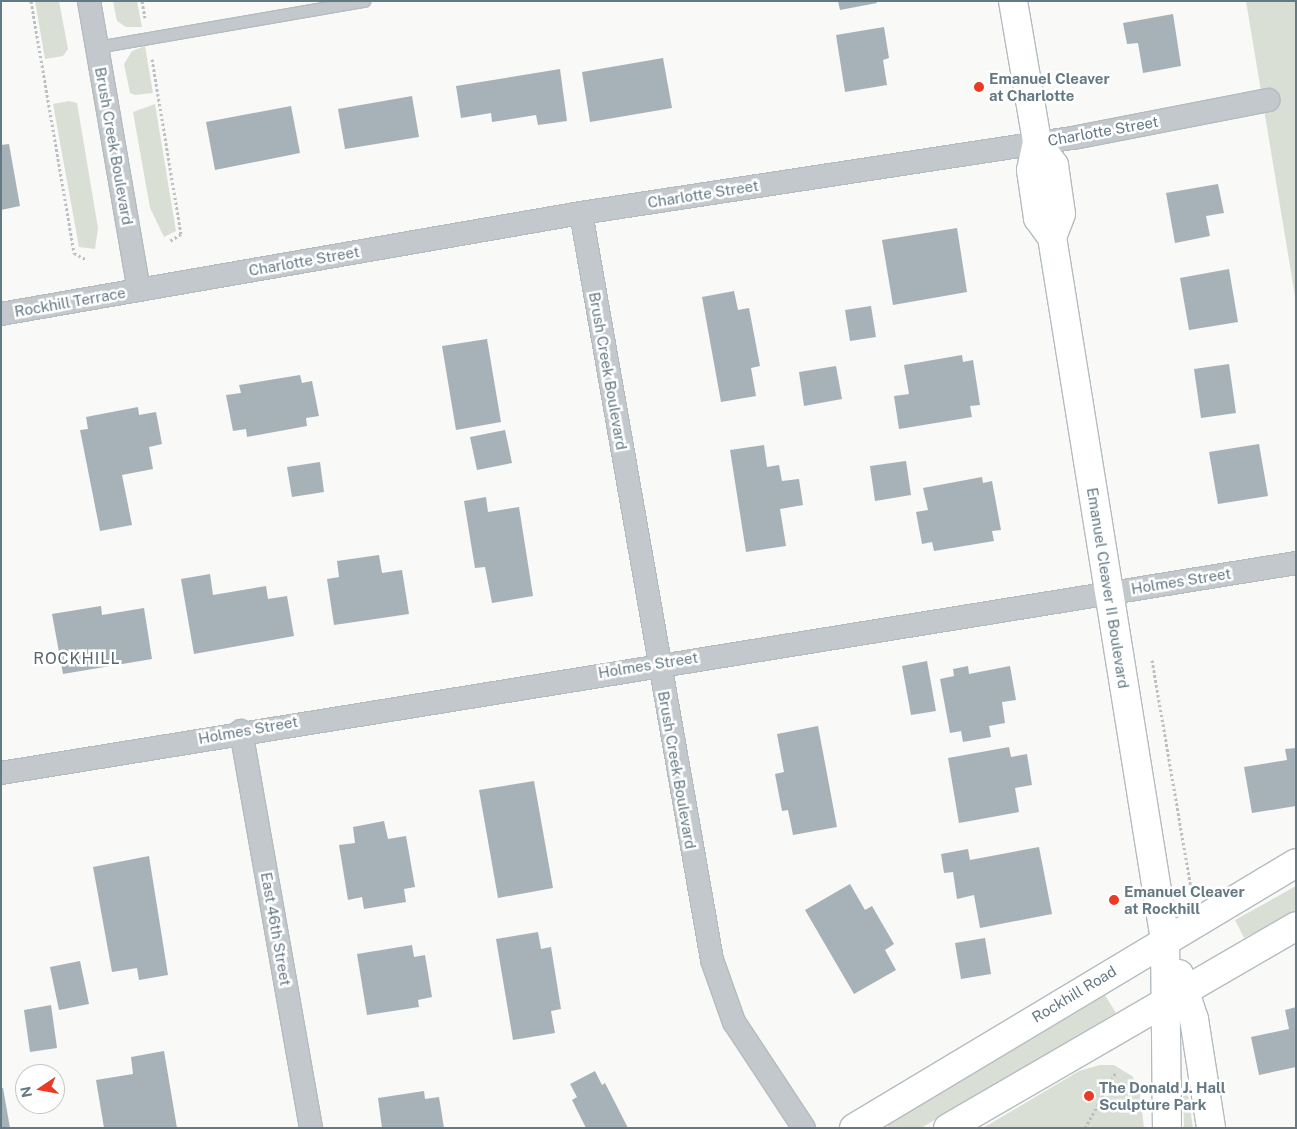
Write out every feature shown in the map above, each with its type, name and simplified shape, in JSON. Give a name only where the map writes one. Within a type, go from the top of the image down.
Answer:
[{"type":"main road","name":"Emanuel Cleaver II Boulevard","points":[[1014,1],[1037,142],[1054,165],[1061,214],[1052,237],[1174,995],[1211,1128]]},
{"type":"main road","name":"Rockhill Road","points":[[854,1128],[1296,863]]},
{"type":"main road","points":[[948,1128],[1174,995],[1296,926]]},
{"type":"main road","name":"Emanuel Cleaver II Boulevard","points":[[1167,1128],[1174,995]]},
{"type":"street","name":"Brush Creek Boulevard","points":[[89,1],[139,290]]},
{"type":"street","name":"Charlotte Street","points":[[139,290],[581,213],[1037,142],[1268,100]]},
{"type":"street","name":"Brush Creek Boulevard","points":[[581,213],[712,960],[734,1022],[804,1128]]},
{"type":"street","name":"Rockhill Terrace","points":[[1,314],[139,290]]},
{"type":"street","name":"Holmes Street","points":[[1,773],[242,731],[659,663],[1296,563]]},
{"type":"street","name":"East 46th Street","points":[[242,731],[311,1128]]},
{"type":"lane","points":[[97,47],[364,1]]},
{"type":"path","points":[[31,1],[74,253],[87,260]]},
{"type":"path","points":[[142,1],[181,234],[170,241]]},
{"type":"path","points":[[1151,654],[1192,894]]},
{"type":"path","points":[[1086,1128],[1116,1072]]},
{"type":"shaded area","points":[[35,1],[59,1],[68,49],[63,56],[45,59]]},
{"type":"shaded area","points":[[113,1],[137,1],[142,27],[126,27],[117,21]]},
{"type":"shaded area","points":[[1246,1],[1296,1],[1296,302]]},
{"type":"shaded area","points":[[145,46],[153,93],[135,95],[130,93],[124,64],[132,51]]},
{"type":"shaded area","points":[[69,101],[77,103],[98,228],[95,249],[79,247],[53,104]]},
{"type":"shaded area","points":[[155,104],[176,231],[164,237],[150,208],[133,112]]},
{"type":"shaded area","points":[[1296,886],[1296,911],[1244,938],[1235,920]]},
{"type":"shaded area","points":[[1105,995],[1116,1013],[921,1128],[889,1128],[887,1124]]},
{"type":"shaded area","name":"The Donald J. Hall Sculpture Park","points":[[1100,1065],[1114,1065],[1132,1076],[1139,1087],[1144,1128],[983,1128],[1079,1071]]},
{"type":"shaded area","points":[[1183,1090],[1188,1095],[1193,1128],[1184,1128]]},
{"type":"building","points":[[838,1],[876,1],[877,3],[840,10]]},
{"type":"building","points":[[1173,14],[1181,66],[1143,73],[1138,43],[1127,44],[1123,23]]},
{"type":"building","points":[[884,27],[889,58],[883,60],[887,85],[845,92],[836,35]]},
{"type":"building","points":[[663,58],[672,108],[590,122],[582,72]]},
{"type":"building","points":[[560,69],[567,121],[538,125],[536,115],[492,122],[491,113],[461,118],[456,86]]},
{"type":"building","points":[[412,96],[419,137],[345,149],[338,109]]},
{"type":"building","points":[[291,106],[300,153],[215,170],[206,122]]},
{"type":"building","points":[[9,144],[20,206],[1,210],[1,145]]},
{"type":"building","points":[[1218,184],[1224,213],[1206,216],[1210,236],[1175,243],[1166,193]]},
{"type":"building","points":[[957,228],[967,292],[893,305],[882,240]]},
{"type":"building","points":[[1229,269],[1238,322],[1189,330],[1180,278]]},
{"type":"building","points":[[734,291],[738,310],[749,308],[760,366],[751,368],[756,396],[721,402],[702,297]]},
{"type":"building","points":[[871,306],[876,337],[850,341],[845,310]]},
{"type":"building","points":[[487,339],[501,422],[456,430],[442,346]]},
{"type":"building","points":[[962,355],[963,362],[973,360],[980,405],[970,406],[972,417],[899,429],[894,396],[909,394],[904,365]]},
{"type":"building","points":[[1229,364],[1236,413],[1201,418],[1194,369]]},
{"type":"building","points":[[836,366],[842,399],[804,406],[799,372]]},
{"type":"building","points":[[300,375],[302,383],[312,381],[319,416],[306,418],[307,426],[247,437],[246,429],[233,431],[226,395],[241,393],[239,385]]},
{"type":"building","points":[[138,407],[139,415],[156,412],[162,444],[149,447],[153,469],[122,475],[132,525],[100,531],[80,430],[88,429],[86,417]]},
{"type":"building","points":[[505,430],[512,463],[477,470],[470,437]]},
{"type":"building","points":[[1259,444],[1268,496],[1218,504],[1209,452]]},
{"type":"building","points":[[764,445],[767,467],[779,465],[782,481],[799,479],[803,505],[780,509],[786,546],[746,552],[730,450]]},
{"type":"building","points":[[906,461],[911,495],[875,501],[870,466]]},
{"type":"building","points":[[320,462],[324,492],[292,497],[287,467]]},
{"type":"building","points":[[982,477],[983,483],[992,481],[1001,530],[992,531],[994,541],[934,551],[932,542],[922,544],[916,512],[928,510],[923,488]]},
{"type":"building","points":[[486,497],[488,512],[519,507],[533,596],[492,603],[485,567],[475,568],[464,501]]},
{"type":"building","points":[[379,555],[382,573],[402,570],[409,614],[334,625],[327,579],[339,577],[337,561]]},
{"type":"building","points":[[210,574],[213,595],[266,586],[268,599],[287,596],[294,636],[194,654],[181,579]]},
{"type":"building","points":[[101,606],[102,615],[144,608],[152,659],[63,674],[52,614]]},
{"type":"building","points":[[927,661],[936,711],[911,715],[902,666]]},
{"type":"building","points":[[968,666],[969,674],[1010,666],[1016,700],[1002,702],[1005,723],[989,726],[991,737],[963,742],[961,731],[950,733],[940,679],[954,676],[953,669]]},
{"type":"building","points":[[818,726],[837,827],[793,835],[788,810],[782,811],[775,774],[784,772],[777,734]]},
{"type":"building","points":[[1009,747],[1011,757],[1027,754],[1032,785],[1015,788],[1019,812],[959,823],[948,758]]},
{"type":"building","points":[[1296,748],[1296,806],[1252,813],[1244,767],[1287,760],[1285,749]]},
{"type":"building","points":[[534,781],[553,888],[498,898],[479,790]]},
{"type":"building","points":[[384,821],[388,839],[406,836],[415,887],[404,889],[406,902],[364,909],[362,897],[348,900],[339,845],[355,843],[353,827]]},
{"type":"building","points":[[1039,847],[1052,914],[980,928],[974,895],[957,899],[953,872],[944,873],[941,854],[968,849],[970,860]]},
{"type":"building","points":[[149,856],[168,975],[139,980],[137,968],[112,972],[93,867]]},
{"type":"building","points":[[850,884],[865,910],[872,906],[894,944],[885,950],[896,970],[854,994],[805,910]]},
{"type":"building","points":[[538,932],[541,949],[551,947],[561,1009],[551,1011],[555,1033],[513,1040],[496,939]]},
{"type":"building","points":[[985,938],[991,974],[961,979],[955,943]]},
{"type":"building","points":[[412,945],[414,957],[425,955],[432,997],[418,1000],[419,1007],[367,1015],[357,954]]},
{"type":"building","points":[[80,961],[89,1004],[59,1010],[50,967]]},
{"type":"building","points":[[51,1005],[57,1048],[30,1052],[24,1010]]},
{"type":"building","points":[[1296,1007],[1296,1067],[1259,1075],[1251,1037],[1289,1029],[1285,1010]]},
{"type":"building","points":[[164,1051],[177,1128],[104,1128],[96,1080],[133,1074],[131,1057]]},
{"type":"building","points":[[595,1071],[602,1085],[605,1083],[628,1128],[586,1128],[572,1100],[577,1097],[570,1084]]},
{"type":"building","points":[[1,1088],[3,1088],[10,1128],[1,1128]]},
{"type":"building","points":[[424,1091],[425,1099],[439,1097],[444,1128],[382,1128],[378,1098]]},
{"type":"place","name":"Emanuel Cleaver at Charlotte","points":[[979,87]]},
{"type":"place","name":"Emanuel Cleaver at Rockhill","points":[[1114,900]]},
{"type":"place","name":"The Donald J. Hall Sculpture Park","points":[[1089,1096]]},
{"type":"district","name":"ROCKHILL","points":[[77,659]]}]
